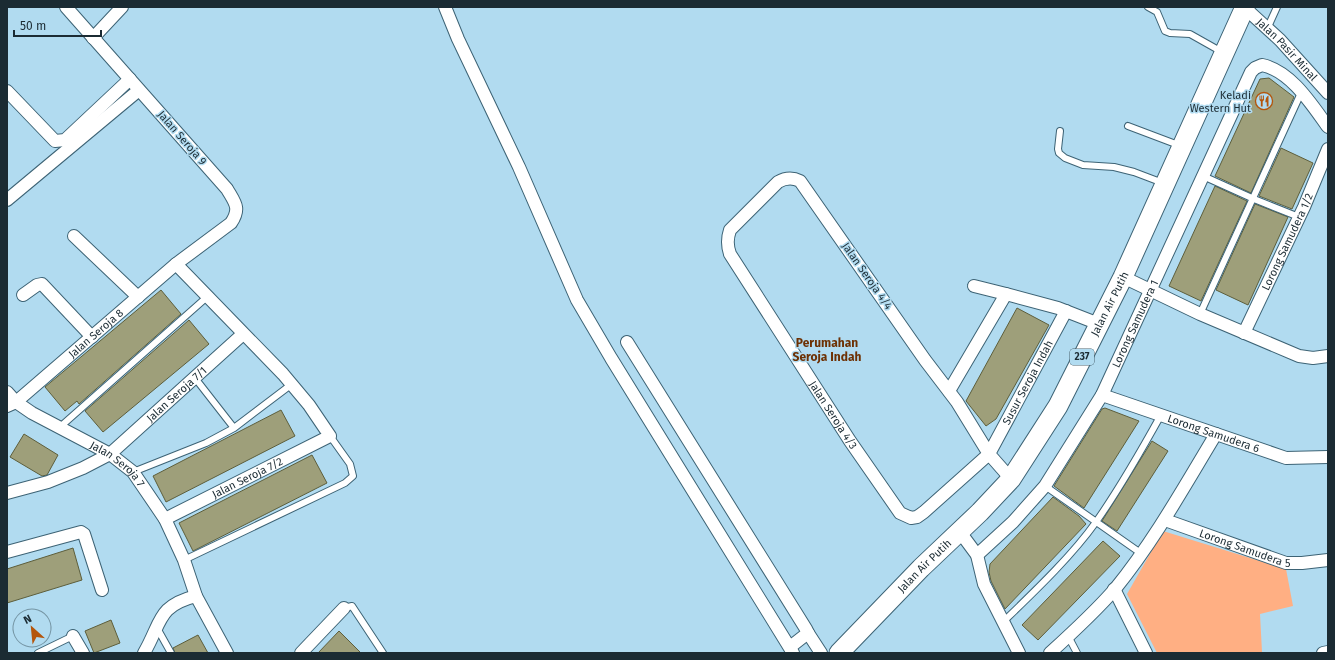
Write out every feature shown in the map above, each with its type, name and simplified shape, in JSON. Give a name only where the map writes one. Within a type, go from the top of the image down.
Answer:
[{"type":"main road","name":"Jalan Air Putih","points":[[838,653],[921,568],[960,532],[1011,479],[1058,406],[1123,277],[1245,7]]},
{"type":"street","name":"Jalan Seroja 9","points":[[66,7],[227,189],[237,205],[236,214],[231,223],[176,264]]},
{"type":"street","points":[[93,38],[122,7]]},
{"type":"street","points":[[445,7],[458,39],[519,167],[577,300],[611,358],[792,650],[808,633]]},
{"type":"street","name":"Jalan Pasir Minal","points":[[1245,7],[1280,40],[1328,92]]},
{"type":"street","name":"Lorong Samudera 1","points":[[977,555],[1013,522],[1045,486],[1102,395],[1251,72],[1255,68],[1262,65],[1274,69],[1301,93]]},
{"type":"street","points":[[7,91],[54,141],[59,142],[65,140],[130,79]]},
{"type":"street","points":[[7,200],[139,90]]},
{"type":"street","points":[[1301,93],[1328,127]]},
{"type":"street","name":"Lorong Samudera 1/2","points":[[1244,333],[1300,217],[1328,149]]},
{"type":"street","name":"Jalan Seroja 4/4","points":[[728,238],[730,230],[778,182],[790,178],[800,181],[949,391],[989,454],[1011,479]]},
{"type":"street","points":[[74,236],[138,297]]},
{"type":"street","name":"Jalan Seroja 4/3","points":[[728,238],[727,246],[730,254],[900,513],[911,518],[916,517],[944,496],[989,454]]},
{"type":"street","points":[[176,264],[292,384],[310,405],[330,436]]},
{"type":"street","name":"Jalan Seroja 8","points":[[11,404],[92,337],[176,264]]},
{"type":"street","points":[[1123,277],[1200,314],[1298,356],[1313,358],[1328,356]]},
{"type":"street","points":[[23,295],[37,285],[42,284],[92,337]]},
{"type":"street","points":[[974,286],[1066,311],[1099,324]]},
{"type":"street","points":[[949,391],[1006,294]]},
{"type":"street","name":"Susur Seroja Indah","points":[[989,454],[1066,311]]},
{"type":"street","name":"Jalan Seroja 7/1","points":[[7,493],[48,482],[83,468],[110,454],[243,334]]},
{"type":"street","points":[[627,342],[821,653]]},
{"type":"street","name":"Jalan Seroja 7","points":[[7,392],[11,404],[60,427],[110,454],[133,472],[166,519],[184,560],[196,596],[227,653]]},
{"type":"street","name":"Lorong Samudera 6","points":[[1102,395],[1286,458],[1328,457]]},
{"type":"street","points":[[1050,653],[1114,589],[1142,554],[1165,520],[1216,434]]},
{"type":"street","name":"Jalan Seroja 7/2","points":[[166,519],[330,436]]},
{"type":"street","name":"Lorong Samudera 5","points":[[1165,520],[1286,563],[1328,560]]},
{"type":"street","points":[[7,552],[81,532],[84,534],[102,590]]},
{"type":"street","points":[[960,532],[977,555],[984,584],[1020,653]]},
{"type":"street","points":[[1114,589],[1146,653]]},
{"type":"street","points":[[144,653],[168,608],[182,600],[196,596]]},
{"type":"street","points":[[301,653],[344,608]]},
{"type":"street","points":[[73,636],[83,653]]},
{"type":"street","points":[[1323,653],[1328,652]]},
{"type":"lane","points":[[1148,7],[1157,12],[1165,31],[1170,33],[1190,34],[1224,53]]},
{"type":"lane","points":[[1267,29],[1277,7]]},
{"type":"lane","points":[[1200,314],[1254,199],[1301,93]]},
{"type":"lane","points":[[1128,126],[1182,146]]},
{"type":"lane","points":[[1060,131],[1058,149],[1059,153],[1065,158],[1083,165],[1114,167],[1134,172],[1165,184]]},
{"type":"lane","points":[[1203,176],[1254,199],[1300,217]]},
{"type":"lane","points":[[60,427],[207,297]]},
{"type":"lane","points":[[195,378],[234,428]]},
{"type":"lane","points":[[133,472],[206,442],[234,428],[292,384]]},
{"type":"lane","points":[[1003,622],[1049,576],[1096,522],[1138,456],[1161,415]]},
{"type":"lane","points":[[184,560],[345,483],[353,476],[350,464],[330,436]]},
{"type":"lane","points":[[1045,486],[1142,554]]},
{"type":"lane","points":[[344,608],[352,606],[383,653]]},
{"type":"lane","points":[[157,628],[171,653]]},
{"type":"lane","points":[[38,653],[73,636]]},
{"type":"lane","points":[[1068,636],[1077,653]]},
{"type":"shaded area","points":[[1163,531],[1286,569],[1293,606],[1260,614],[1262,652],[1157,653],[1127,594]]},
{"type":"building","points":[[1269,78],[1294,97],[1251,193],[1215,176],[1260,79]]},
{"type":"building","points":[[1281,148],[1313,163],[1292,209],[1259,196]]},
{"type":"building","points":[[1215,186],[1247,201],[1201,301],[1169,286]]},
{"type":"building","points":[[1255,204],[1288,217],[1248,305],[1216,290]]},
{"type":"building","points":[[161,290],[181,314],[79,404],[77,401],[65,411],[45,387]]},
{"type":"building","points":[[1017,308],[1049,325],[996,419],[986,426],[966,401]]},
{"type":"building","points":[[189,320],[209,344],[103,432],[85,411]]},
{"type":"building","points":[[1105,408],[1139,421],[1084,508],[1054,486],[1102,409]]},
{"type":"building","points":[[281,410],[295,436],[166,502],[153,476]]},
{"type":"building","points":[[24,434],[58,455],[47,475],[42,476],[10,457]]},
{"type":"building","points":[[1152,441],[1168,451],[1117,531],[1102,521]]},
{"type":"building","points":[[312,455],[327,483],[193,551],[179,523]]},
{"type":"building","points":[[1053,497],[1079,516],[1086,524],[1005,609],[991,581],[989,572],[990,564]]},
{"type":"building","points":[[1103,541],[1120,556],[1038,640],[1022,625]]},
{"type":"building","points":[[73,548],[82,580],[7,603],[7,569]]},
{"type":"building","points":[[111,620],[120,643],[94,653],[85,631]]},
{"type":"building","points":[[339,631],[361,653],[318,653]]},
{"type":"building","points":[[198,635],[208,653],[175,653],[173,648]]},
{"type":"place","name":"Keladi Western Hut","points":[[1264,101]]},
{"type":"district","name":"Perumahan Seroja Indah","points":[[827,350]]}]
